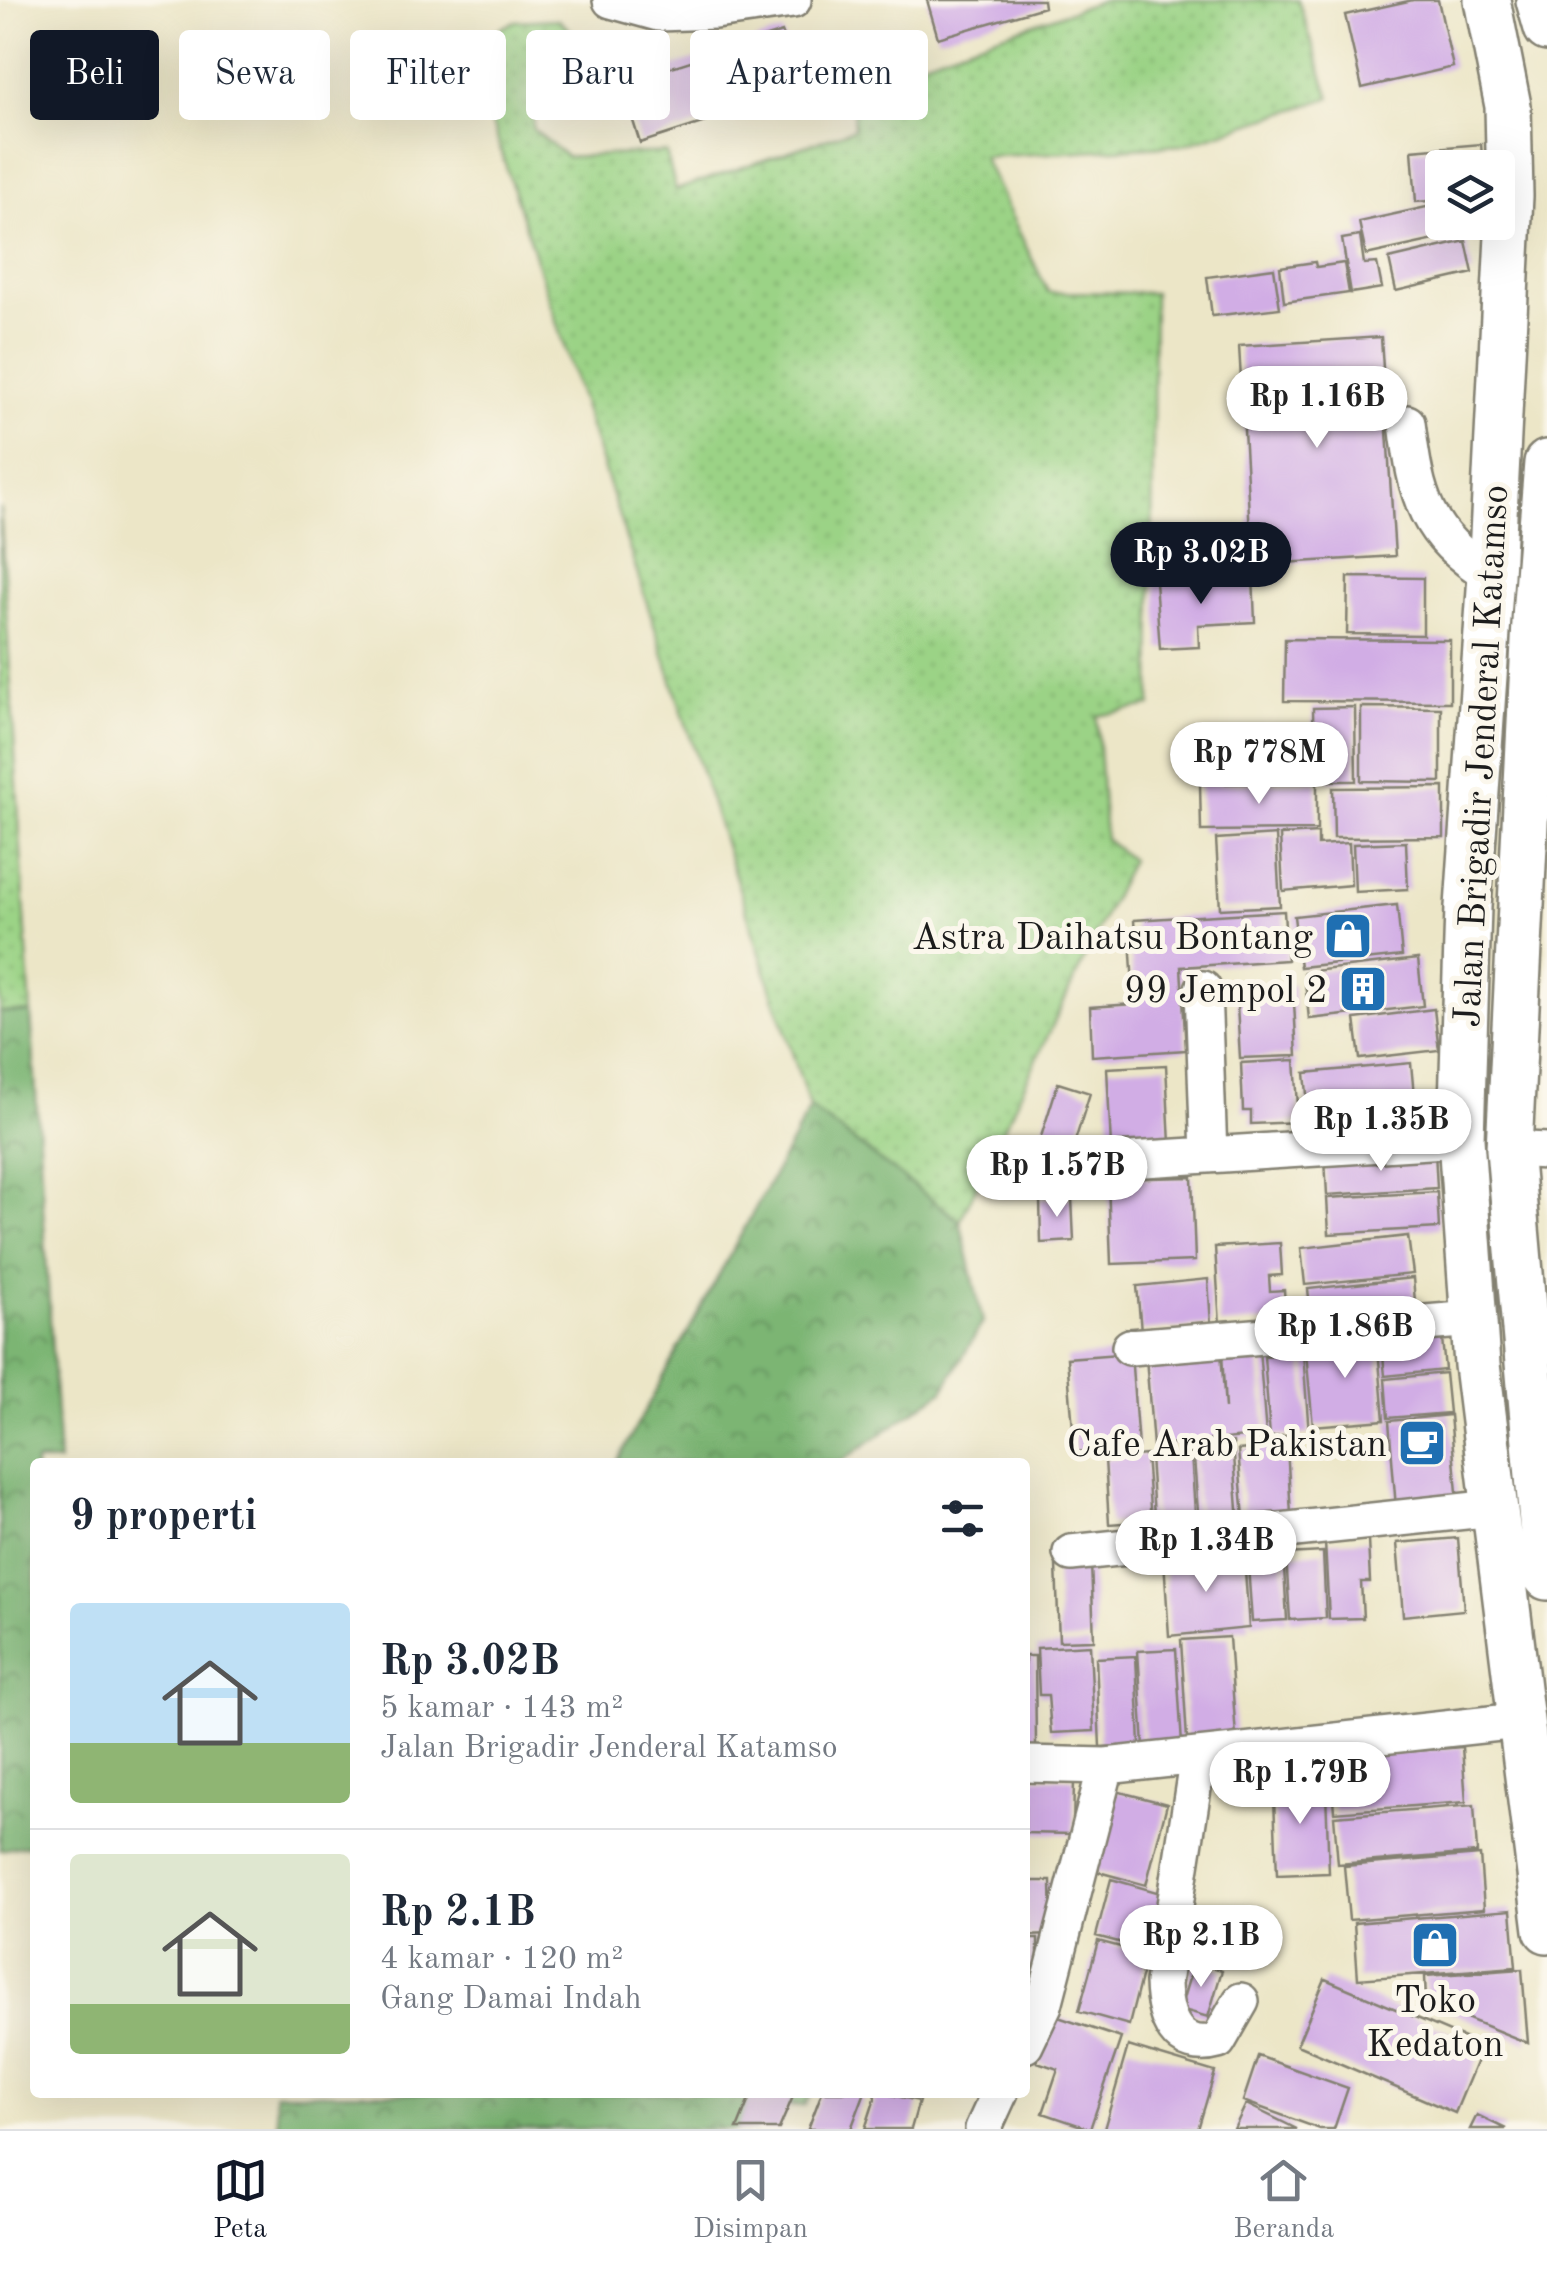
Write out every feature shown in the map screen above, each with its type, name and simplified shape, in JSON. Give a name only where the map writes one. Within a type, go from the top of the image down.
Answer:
[{"type":"main road","name":"Jalan Brigadir Jenderal Katamso","points":[[1487,0],[1508,106],[1510,196],[1460,1140],[1494,1508],[1547,1930]]},
{"type":"main road","points":[[1539,0],[1547,28]]},
{"type":"main road","name":"Jalan Brigadir Jenderal Katamso","points":[[1547,463],[1526,781],[1532,945],[1528,1150],[1547,1576]]},
{"type":"main road","points":[[1477,779],[1526,781]]},
{"type":"street","points":[[612,0],[658,14],[715,12],[793,0]]},
{"type":"street","points":[[1407,423],[1424,511],[1457,555],[1491,575]]},
{"type":"street","points":[[1203,989],[1209,1156]]},
{"type":"street","points":[[1035,1166],[1460,1140]]},
{"type":"street","points":[[1130,1347],[1474,1319]]},
{"type":"street","points":[[1071,1552],[1494,1508]]},
{"type":"street","points":[[1030,1764],[1106,1766],[1518,1721]]},
{"type":"street","points":[[1198,1756],[1163,1983],[1168,2020],[1184,2040],[1218,2042],[1242,2001]]},
{"type":"street","points":[[1030,2035],[1044,2006],[1106,1766]]},
{"type":"street","points":[[983,2129],[997,2098]]},
{"type":"green space","points":[[1103,0],[1298,0],[1330,98],[1183,145],[983,157],[1048,292],[1154,293],[1151,706],[1097,716],[1105,839],[1131,860],[960,1221],[810,1108],[491,120],[506,120],[506,30],[498,30],[515,21],[558,19],[570,30],[526,30],[526,120],[534,120],[533,129],[567,157],[666,152],[676,190],[854,129],[854,120],[928,120],[928,59]]},
{"type":"green space","points":[[0,507],[31,1013],[0,1012]]},
{"type":"green space","points":[[0,1012],[31,1013],[59,1458],[30,1458],[30,1845],[0,1850]]},
{"type":"green space","points":[[810,1108],[960,1221],[983,1322],[943,1391],[847,1458],[619,1458]]},
{"type":"green space","points":[[275,2098],[809,2098],[804,2106],[762,2107],[755,2129],[278,2129]]},
{"type":"building","points":[[927,0],[1043,0],[1044,7],[938,38]]},
{"type":"building","points":[[1413,0],[1438,0],[1453,67],[1362,88],[1345,15]]},
{"type":"building","points":[[690,61],[690,120],[712,120],[640,143],[633,120],[670,120],[670,67]]},
{"type":"building","points":[[1481,144],[1482,150],[1425,150],[1425,201],[1416,202],[1412,150]]},
{"type":"building","points":[[1425,207],[1425,240],[1434,240],[1366,255],[1359,222]]},
{"type":"building","points":[[1360,236],[1364,264],[1377,263],[1382,288],[1351,293],[1342,239]]},
{"type":"building","points":[[1466,241],[1473,273],[1396,291],[1389,259]]},
{"type":"building","points":[[1315,262],[1316,267],[1344,263],[1349,293],[1284,302],[1280,267]]},
{"type":"building","points":[[1274,268],[1280,308],[1212,316],[1207,277]]},
{"type":"building","points":[[1381,337],[1395,556],[1252,565],[1239,346]]},
{"type":"building","points":[[1253,576],[1255,622],[1198,625],[1199,647],[1160,649],[1155,581]]},
{"type":"building","points":[[1348,577],[1423,578],[1423,635],[1347,634]]},
{"type":"building","points":[[1285,639],[1450,640],[1450,702],[1284,701]]},
{"type":"building","points":[[1355,707],[1356,781],[1329,781],[1329,774],[1314,774],[1313,708]]},
{"type":"building","points":[[1361,707],[1441,708],[1441,782],[1361,781]]},
{"type":"building","points":[[1317,782],[1317,830],[1201,831],[1200,784]]},
{"type":"building","points":[[1444,787],[1444,837],[1334,838],[1333,788]]},
{"type":"building","points":[[1318,833],[1318,845],[1349,843],[1351,885],[1283,891],[1280,835]]},
{"type":"building","points":[[1276,835],[1280,906],[1220,909],[1216,839]]},
{"type":"building","points":[[1406,842],[1408,889],[1355,892],[1353,844]]},
{"type":"building","name":"Astra Daihatsu Bontang","points":[[1397,905],[1402,956],[1300,967],[1294,916]]},
{"type":"building","points":[[1284,911],[1287,960],[1181,967],[1186,1050],[1092,1056],[1090,1007],[1134,1004],[1130,937],[1135,937],[1134,920]]},
{"type":"building","name":"99 Jempol 2","points":[[1418,959],[1423,1006],[1309,1019],[1304,972]]},
{"type":"building","points":[[1293,985],[1297,1056],[1240,1058],[1236,988]]},
{"type":"building","points":[[1434,1009],[1439,1050],[1360,1059],[1355,1019]]},
{"type":"building","points":[[1295,1060],[1299,1122],[1251,1124],[1251,1111],[1243,1111],[1241,1063]]},
{"type":"building","points":[[1411,1063],[1416,1118],[1310,1127],[1305,1073]]},
{"type":"building","points":[[1166,1065],[1170,1144],[1111,1147],[1107,1068]]},
{"type":"building","points":[[1058,1083],[1090,1093],[1071,1154],[1039,1143]]},
{"type":"building","points":[[1435,1152],[1437,1188],[1327,1195],[1325,1159]]},
{"type":"building","points":[[1192,1177],[1195,1261],[1111,1264],[1108,1179]]},
{"type":"building","points":[[1437,1192],[1439,1228],[1329,1234],[1327,1198]]},
{"type":"building","points":[[1072,1198],[1074,1241],[1041,1243],[1040,1199]]},
{"type":"building","points":[[1408,1236],[1413,1274],[1305,1285],[1301,1248]]},
{"type":"building","points":[[1280,1243],[1282,1275],[1269,1276],[1270,1291],[1284,1290],[1286,1320],[1220,1325],[1215,1247]]},
{"type":"building","points":[[1413,1278],[1416,1314],[1312,1325],[1308,1289]]},
{"type":"building","points":[[1208,1279],[1211,1325],[1141,1331],[1137,1286]]},
{"type":"building","points":[[1441,1328],[1445,1370],[1385,1376],[1381,1334]]},
{"type":"building","points":[[1377,1336],[1384,1420],[1313,1426],[1305,1342]]},
{"type":"building","points":[[1259,1349],[1266,1435],[1153,1446],[1146,1357],[1221,1351],[1225,1409],[1222,1352]]},
{"type":"building","points":[[1131,1353],[1138,1447],[1075,1452],[1067,1358]]},
{"type":"building","points":[[1303,1353],[1309,1434],[1270,1437],[1264,1356]]},
{"type":"building","points":[[1445,1373],[1449,1413],[1388,1418],[1385,1379]]},
{"type":"building","points":[[1450,1415],[1458,1503],[1396,1508],[1389,1421]]},
{"type":"building","points":[[1233,1442],[1239,1523],[1199,1525],[1193,1445]]},
{"type":"building","points":[[1287,1446],[1291,1515],[1244,1518],[1238,1450]]},
{"type":"building","points":[[1191,1454],[1196,1527],[1155,1530],[1150,1457]]},
{"type":"building","points":[[1146,1455],[1151,1521],[1109,1524],[1105,1459]]},
{"type":"building","points":[[1458,1538],[1464,1610],[1403,1616],[1397,1543]]},
{"type":"building","points":[[1368,1540],[1370,1582],[1361,1582],[1363,1618],[1329,1619],[1325,1542]]},
{"type":"building","points":[[1283,1550],[1287,1620],[1252,1622],[1247,1552]]},
{"type":"building","points":[[1323,1552],[1326,1618],[1290,1620],[1286,1554]]},
{"type":"building","points":[[1244,1556],[1249,1628],[1169,1636],[1164,1560]]},
{"type":"building","points":[[1091,1563],[1094,1640],[1059,1641],[1056,1565]]},
{"type":"building","points":[[1229,1637],[1236,1737],[1187,1740],[1181,1640]]},
{"type":"building","points":[[1090,1645],[1094,1731],[1051,1733],[1048,1695],[1039,1695],[1037,1648]]},
{"type":"building","points":[[1176,1649],[1182,1745],[1144,1747],[1138,1651]]},
{"type":"building","points":[[1030,1656],[1035,1656],[1036,1746],[1030,1747]]},
{"type":"building","points":[[1136,1656],[1140,1745],[1100,1747],[1096,1658]]},
{"type":"building","points":[[1462,1747],[1466,1802],[1334,1812],[1330,1758]]},
{"type":"building","points":[[1303,1772],[1304,1793],[1326,1792],[1329,1873],[1277,1875],[1273,1773]]},
{"type":"building","points":[[1030,1777],[1074,1779],[1073,1834],[1030,1833]]},
{"type":"building","points":[[1116,1791],[1167,1804],[1146,1885],[1095,1871]]},
{"type":"building","points":[[1474,1805],[1477,1853],[1338,1864],[1334,1816]]},
{"type":"building","points":[[1480,1855],[1484,1909],[1349,1920],[1344,1866]]},
{"type":"building","points":[[1111,1879],[1164,1894],[1149,1950],[1096,1936]]},
{"type":"building","points":[[1030,1881],[1051,1881],[1052,1935],[1030,1936]]},
{"type":"building","name":"Toko Kedaton","points":[[1511,1910],[1516,1967],[1358,1979],[1354,1923]]},
{"type":"building","points":[[1030,1939],[1038,1939],[1038,1969],[1030,1969]]},
{"type":"building","points":[[1098,1941],[1147,1954],[1129,2025],[1079,2011]]},
{"type":"building","points":[[1194,1962],[1222,1970],[1208,2017],[1180,2009]]},
{"type":"building","points":[[1522,1969],[1528,2043],[1426,2002],[1425,1976]]},
{"type":"building","points":[[1325,1979],[1483,2046],[1455,2113],[1297,2045]]},
{"type":"building","points":[[1052,2015],[1121,2038],[1090,2129],[1043,2113],[1058,2069],[1037,2062]]},
{"type":"building","points":[[1128,2046],[1215,2072],[1198,2129],[1104,2129]]},
{"type":"building","points":[[1258,2056],[1348,2088],[1334,2129],[1320,2129],[1243,2101]]},
{"type":"building","points":[[750,2098],[792,2098],[779,2129],[737,2129]]},
{"type":"building","points":[[820,2098],[863,2098],[851,2129],[808,2129]]},
{"type":"building","points":[[875,2098],[919,2101],[911,2129],[865,2129]]},
{"type":"building","points":[[1246,2104],[1297,2129],[1234,2129]]},
{"type":"building","points":[[1477,2115],[1506,2129],[1470,2129]]},
{"type":"place","name":"Astra Daihatsu Bontang","points":[[1348,936]]},
{"type":"place","name":"99 Jempol 2","points":[[1363,989]]},
{"type":"place","name":"Cafe Arab Pakistan","points":[[1422,1443]]},
{"type":"place","name":"Toko Kedaton","points":[[1435,1945]]}]
